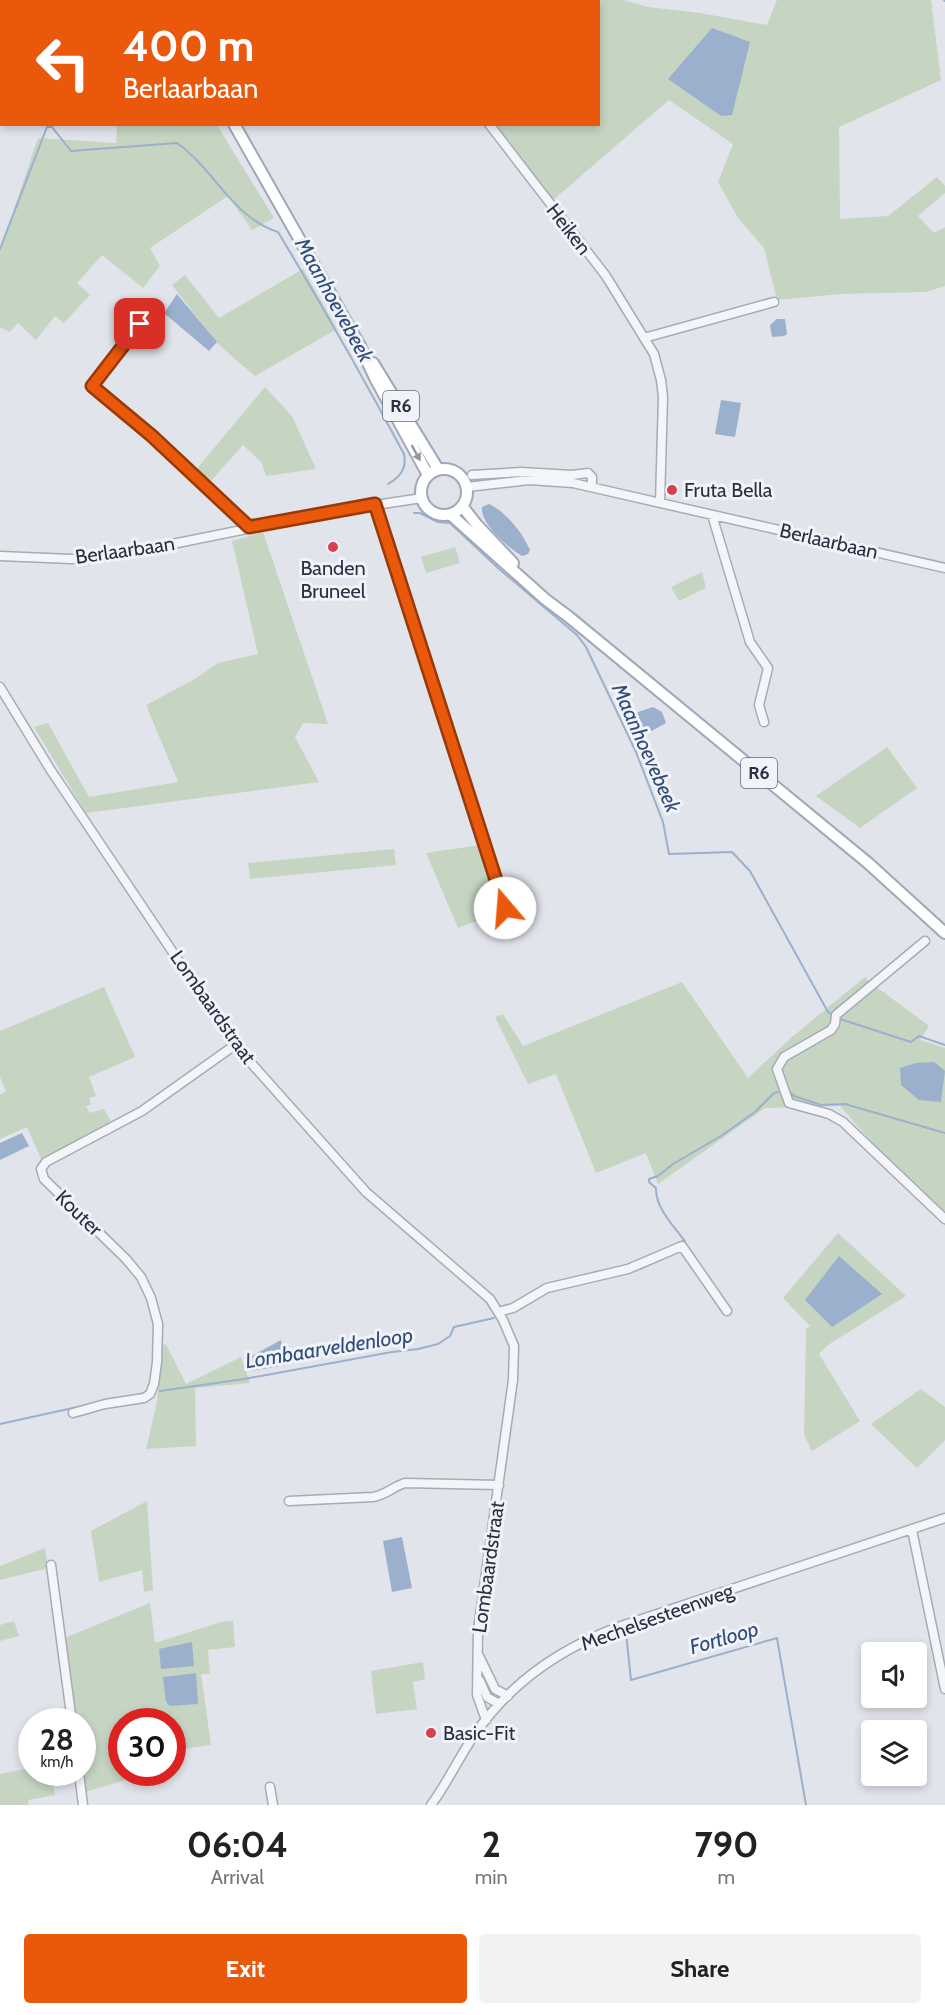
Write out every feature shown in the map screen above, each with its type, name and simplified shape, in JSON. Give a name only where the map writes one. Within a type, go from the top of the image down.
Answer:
[{"type":"main road","name":"R6","points":[[235,126],[360,346],[375,378],[433,472]]},
{"type":"main road","points":[[422,498],[422,486],[433,472],[447,469],[458,473],[467,487],[467,495],[462,506],[450,514]]},
{"type":"main road","name":"R6","points":[[422,498],[433,512],[450,514],[545,599],[868,863],[945,933]]},
{"type":"main road","name":"R6","points":[[462,506],[510,560],[569,617]]},
{"type":"street","name":"Heiken","points":[[491,126],[606,276],[654,354],[662,380],[660,502]]},
{"type":"street","points":[[644,338],[774,302]]},
{"type":"street","points":[[153,307],[92,386],[152,436],[249,527]]},
{"type":"street","points":[[472,475],[522,472],[572,475],[588,472],[592,477],[591,486]]},
{"type":"street","name":"Berlaarbaan","points":[[467,487],[529,480],[591,486],[945,568]]},
{"type":"street","name":"Berlaarbaan","points":[[0,556],[71,559],[113,556],[249,527],[375,504],[422,498]]},
{"type":"street","points":[[375,504],[505,908]]},
{"type":"street","points":[[712,515],[750,642],[768,668],[759,705],[764,722]]},
{"type":"street","name":"Lombaardstraat","points":[[0,687],[50,769],[235,1045],[366,1192],[490,1299],[514,1346],[513,1380],[478,1630],[477,1695],[486,1720]]},
{"type":"street","points":[[925,941],[837,1015],[831,1030],[784,1058],[777,1069],[789,1103],[829,1114],[843,1122],[945,1219]]},
{"type":"street","name":"Kouter","points":[[73,1413],[105,1404],[144,1398],[150,1394],[157,1362],[158,1324],[151,1298],[141,1277],[126,1259],[44,1179],[40,1169],[46,1162],[142,1111],[235,1045]]},
{"type":"street","points":[[498,1312],[513,1308],[547,1288],[628,1269],[682,1246],[727,1311]]},
{"type":"street","name":"Lombaardstraat","points":[[290,1501],[373,1497],[386,1494],[405,1483],[499,1485]]},
{"type":"street","name":"Mechelsesteenweg","points":[[431,1805],[486,1720],[500,1704],[541,1667],[587,1639],[945,1518]]},
{"type":"street","points":[[912,1530],[945,1689]]},
{"type":"street","points":[[51,1565],[70,1708]]},
{"type":"street","name":"Lombaardstraat","points":[[477,1650],[490,1682],[495,1689],[508,1696]]},
{"type":"street","name":"Lombaardstraat","points":[[478,1675],[487,1697],[500,1704]]},
{"type":"street","points":[[81,1786],[83,1805]]},
{"type":"street","points":[[270,1787],[273,1805]]},
{"type":"green space","points":[[600,0],[623,0],[648,7],[700,13],[767,25],[777,0],[931,0],[941,80],[839,127],[840,219],[888,216],[937,177],[945,186],[945,193],[918,216],[934,233],[945,227],[945,286],[926,292],[841,294],[777,300],[764,248],[738,218],[718,182],[733,144],[669,100],[553,200],[497,126],[600,126]]},
{"type":"green space","points":[[117,126],[218,126],[274,218],[252,230],[228,196],[150,248],[160,266],[143,288],[102,255],[77,283],[90,295],[65,322],[63,323],[55,316],[36,340],[18,323],[10,332],[0,327],[0,250],[38,138],[116,143]]},
{"type":"green space","points":[[303,269],[337,329],[255,376],[218,344],[172,285],[185,275],[219,318]]},
{"type":"green space","points":[[265,387],[292,416],[316,469],[266,476],[262,463],[243,445],[209,483],[195,471]]},
{"type":"green space","points":[[263,532],[328,724],[303,723],[295,737],[319,782],[86,813],[34,727],[48,723],[89,797],[178,782],[146,705],[195,679],[218,663],[258,654],[232,541]]},
{"type":"green space","points":[[455,547],[460,563],[426,573],[421,557]]},
{"type":"green space","points":[[702,572],[706,588],[679,601],[671,587]]},
{"type":"green space","points":[[887,747],[917,788],[860,828],[816,796]]},
{"type":"green space","points":[[481,845],[501,912],[458,928],[426,853]]},
{"type":"green space","points":[[394,849],[396,865],[250,879],[248,863]]},
{"type":"green space","points":[[865,977],[929,1026],[920,1040],[945,1048],[945,1226],[840,1106],[765,1108],[658,1184],[646,1153],[596,1173],[556,1074],[528,1084],[495,1017],[503,1014],[523,1046],[682,982],[748,1078],[792,1037]]},
{"type":"green space","points":[[104,987],[135,1057],[89,1077],[96,1096],[89,1098],[91,1105],[86,1106],[90,1113],[104,1109],[112,1124],[42,1161],[27,1127],[0,1139],[0,1095],[6,1091],[0,1077],[0,1031]]},
{"type":"green space","points":[[838,1233],[906,1296],[828,1345],[819,1354],[860,1421],[812,1451],[804,1435],[806,1329],[810,1326],[783,1298]]},
{"type":"green space","points":[[166,1344],[186,1384],[241,1357],[250,1383],[195,1388],[196,1446],[146,1449],[157,1402],[162,1345]]},
{"type":"green space","points":[[921,1389],[945,1407],[945,1440],[917,1468],[871,1424]]},
{"type":"green space","points":[[147,1501],[153,1590],[144,1592],[142,1570],[99,1582],[91,1531]]},
{"type":"green space","points":[[45,1548],[48,1568],[0,1580],[0,1566]]},
{"type":"green space","points":[[150,1603],[155,1643],[221,1622],[233,1621],[235,1647],[208,1650],[210,1674],[201,1674],[211,1745],[186,1748],[186,1708],[108,1708],[108,1785],[85,1792],[84,1786],[96,1786],[96,1708],[73,1708],[62,1639]]},
{"type":"green space","points":[[14,1621],[19,1636],[0,1641],[0,1625]]},
{"type":"green space","points":[[423,1662],[425,1679],[413,1682],[417,1709],[376,1714],[371,1671]]},
{"type":"green space","points":[[18,1771],[18,1786],[53,1786],[55,1795],[28,1800],[29,1805],[0,1805],[0,1774]]},
{"type":"water","points":[[712,28],[750,42],[732,115],[721,116],[668,79]]},
{"type":"water","points":[[177,294],[217,342],[209,351],[164,313]]},
{"type":"water","points":[[777,319],[785,319],[787,334],[772,337],[770,325]]},
{"type":"water","points":[[721,400],[741,403],[735,437],[715,434]]},
{"type":"water","points":[[489,504],[507,517],[523,536],[530,550],[528,554],[522,556],[516,552],[490,528],[482,507]]},
{"type":"water","points":[[653,707],[662,712],[666,723],[637,739],[628,718],[632,714]]},
{"type":"water","points":[[934,1062],[945,1071],[941,1102],[919,1100],[901,1085],[900,1068],[916,1063]]},
{"type":"water","points":[[22,1133],[29,1146],[0,1160],[0,1143]]},
{"type":"water","points":[[839,1256],[882,1294],[832,1327],[805,1300]]},
{"type":"water","points":[[281,1340],[286,1365],[251,1371],[246,1359]]},
{"type":"water","points":[[402,1537],[412,1588],[392,1592],[383,1541]]},
{"type":"water","points":[[192,1642],[194,1666],[161,1669],[159,1649]]},
{"type":"water","points":[[196,1673],[198,1704],[170,1706],[166,1702],[163,1677]]},
{"type":"waterway","name":"Maanhoevebeek","points":[[0,249],[47,127],[52,127],[71,151],[177,143],[202,166],[248,216],[278,232],[404,454],[402,472],[388,484]]},
{"type":"waterway","name":"Maanhoevebeek","points":[[414,513],[420,513],[438,522],[450,523],[498,568],[577,635],[586,647],[636,752],[663,822],[669,854],[732,852],[750,871],[828,1012],[843,1020],[911,1042],[919,1036],[945,1045]]},
{"type":"waterway","name":"Lombaarveldenloop","points":[[788,1090],[794,1096],[821,1105],[845,1104],[945,1133]]},
{"type":"waterway","name":"Lombaarveldenloop","points":[[685,1241],[662,1209],[656,1188],[649,1182],[649,1179],[658,1176],[673,1164],[721,1136],[778,1092]]},
{"type":"waterway","name":"Lombaarveldenloop","points":[[640,1269],[654,1262]]},
{"type":"waterway","name":"Lombaarveldenloop","points":[[507,1314],[515,1311]]},
{"type":"waterway","name":"Lombaarveldenloop","points":[[160,1391],[418,1349],[438,1344],[450,1336],[454,1327],[494,1318]]},
{"type":"waterway","name":"Lombaarveldenloop","points":[[132,1396],[144,1393]]},
{"type":"waterway","name":"Lombaarveldenloop","points":[[0,1424],[91,1404]]},
{"type":"waterway","name":"Fortloop","points":[[626,1633],[631,1680],[777,1638],[806,1805]]},
{"type":"place","name":"Fruta Bella","points":[[672,490]]},
{"type":"place","name":"Banden Bruneel","points":[[333,547]]},
{"type":"place","name":"Basic-Fit","points":[[431,1733]]},
{"type":"route","points":[[140,324],[92,386],[152,436],[249,527],[375,504],[505,908]]}]
